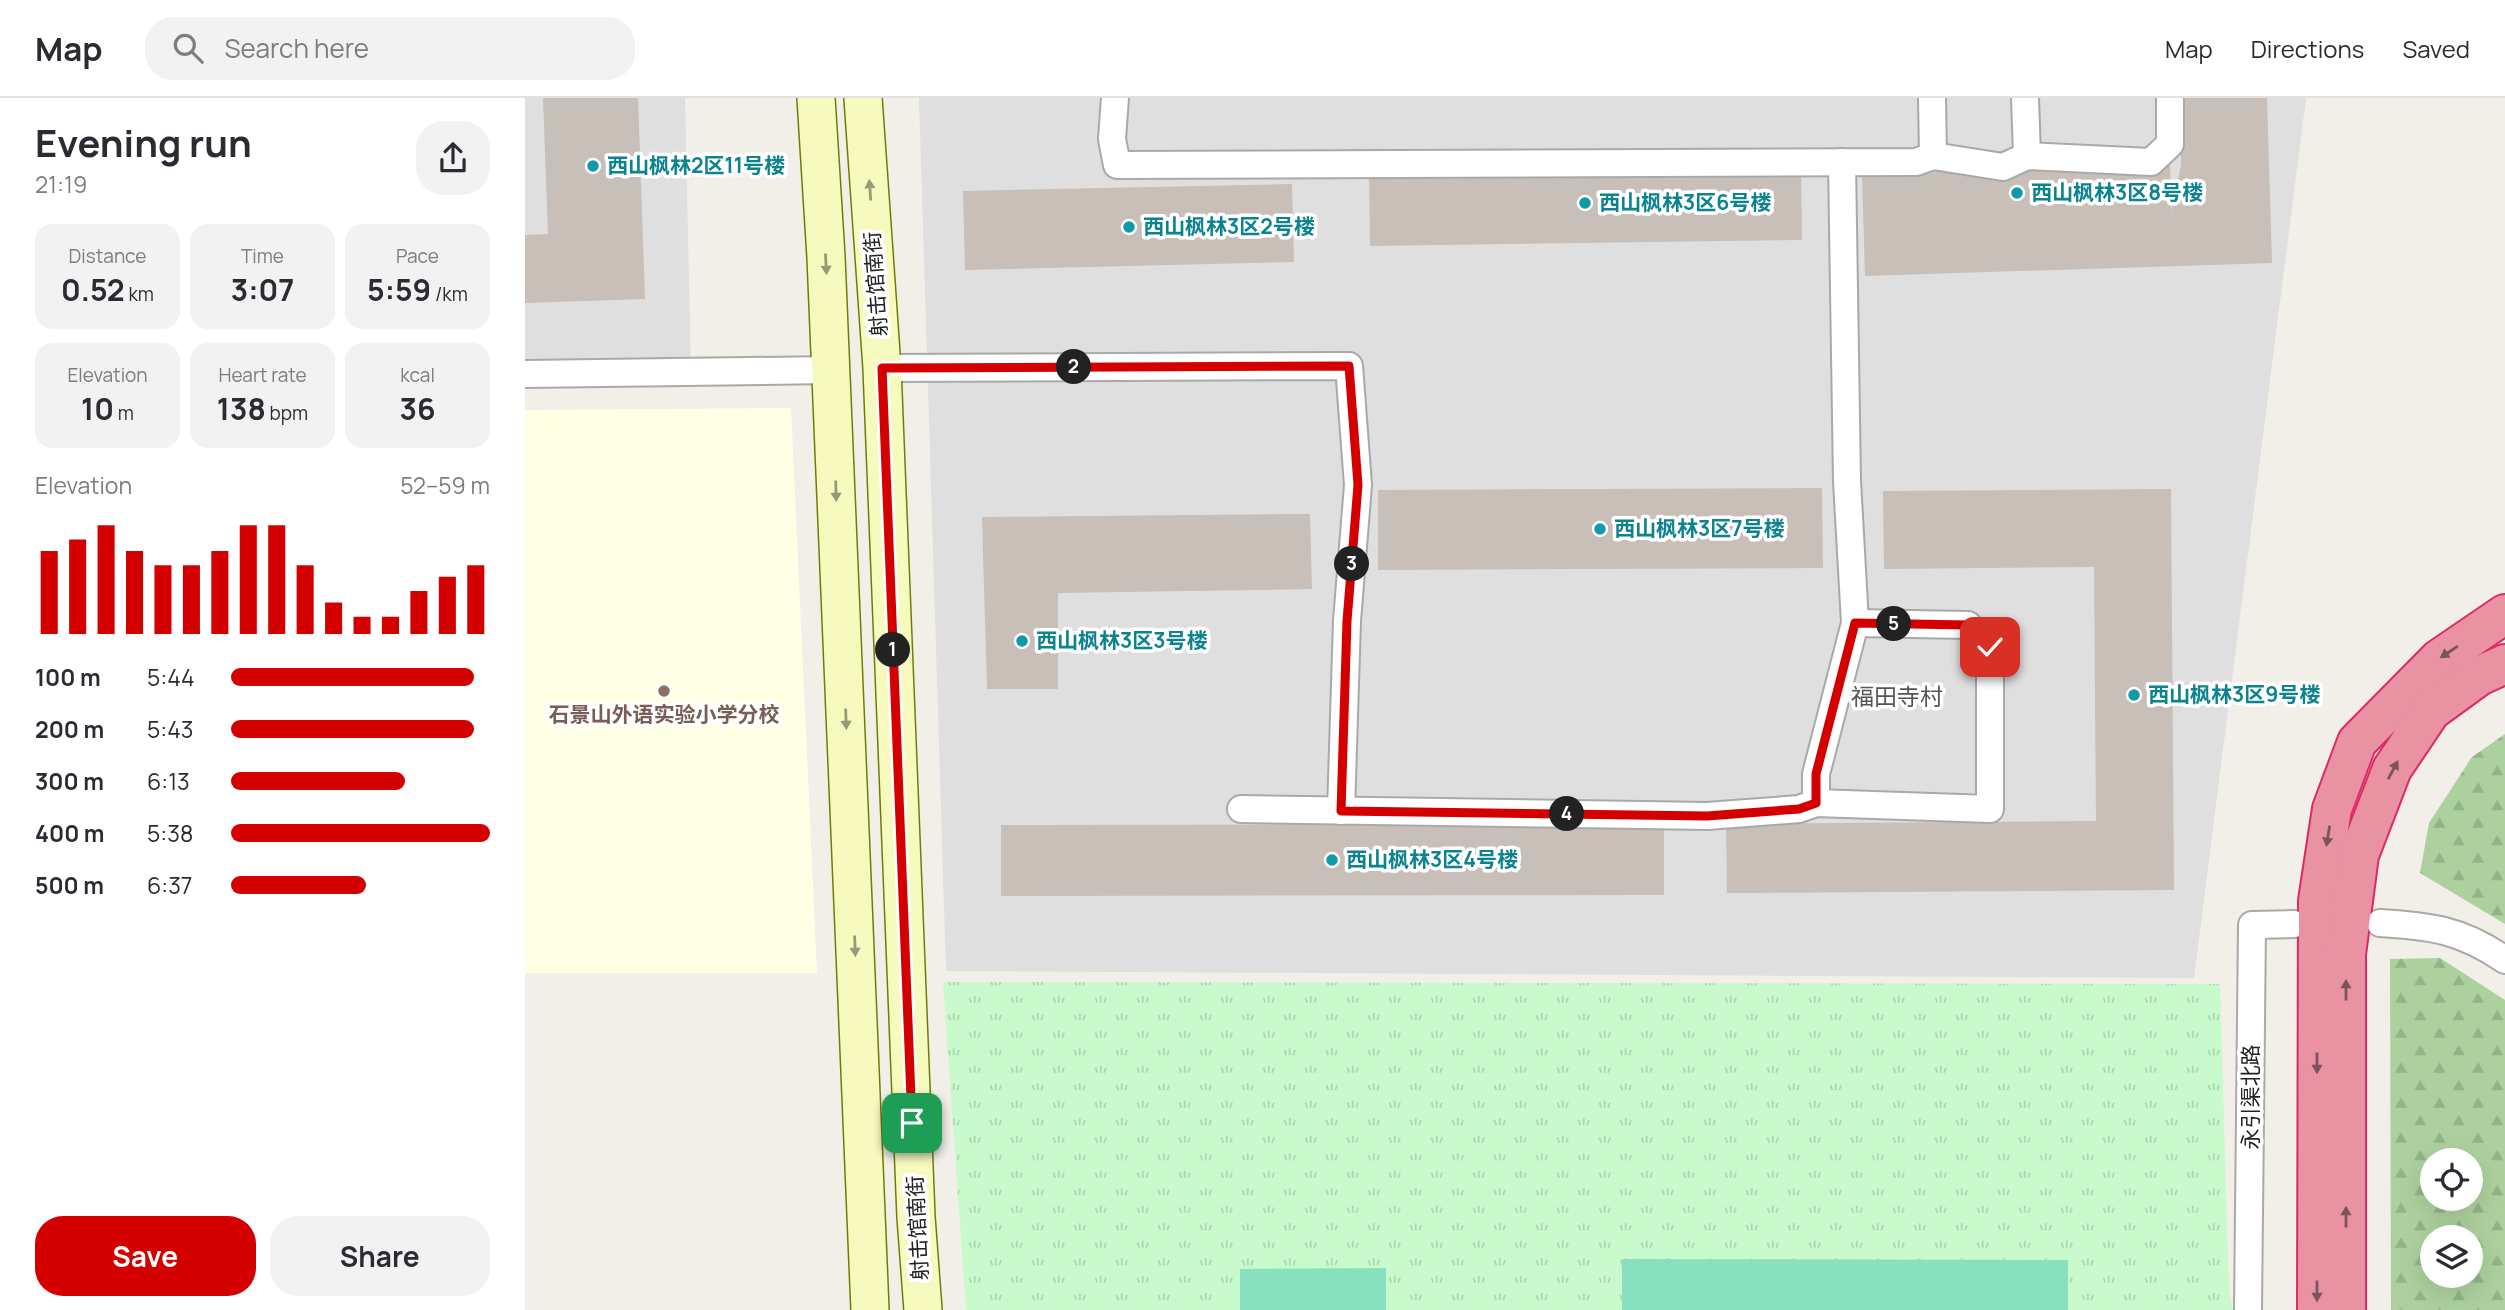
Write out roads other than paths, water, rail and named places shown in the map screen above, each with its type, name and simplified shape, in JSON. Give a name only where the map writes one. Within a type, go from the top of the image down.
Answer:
[{"type":"highway","points":[[2317,1310],[2318,901],[2332,809],[2357,742],[2439,659],[2505,614]]},
{"type":"highway","points":[[2346,1310],[2346,954],[2359,855],[2392,769],[2431,711],[2479,676],[2505,664]]},
{"type":"main road","points":[[816,98],[831,370],[870,1310]]},
{"type":"main road","name":"射击馆南街","points":[[863,98],[882,368],[916,1203],[923,1310]]},
{"type":"street","points":[[1115,98],[1112,139],[1117,165],[1916,163],[1933,156],[2003,167],[2027,156],[2151,163],[2170,144],[2170,98]]},
{"type":"street","points":[[1932,98],[1933,156]]},
{"type":"street","points":[[2025,98],[2027,156]]},
{"type":"street","points":[[1816,803],[1816,774],[1855,623],[1847,481],[1842,163]]},
{"type":"street","points":[[882,368],[1349,366],[1358,485],[1347,621],[1341,811]]},
{"type":"street","points":[[525,374],[831,370]]},
{"type":"street","points":[[1241,809],[1707,816],[1799,809],[1816,803],[1990,809],[1990,647],[1968,625],[1855,623]]},
{"type":"street","points":[[2380,923],[2431,926],[2482,944],[2505,960]]},
{"type":"street","name":"永引渠北路","points":[[2248,1310],[2252,925],[2294,924]]},
{"type":"place","name":"西山枫林2区11号楼","points":[[593,166]]},
{"type":"place","name":"西山枫林3区8号楼","points":[[2017,193]]},
{"type":"place","name":"西山枫林3区6号楼","points":[[1585,203]]},
{"type":"place","name":"西山枫林3区2号楼","points":[[1129,227]]},
{"type":"place","name":"西山枫林3区7号楼","points":[[1600,529]]},
{"type":"place","name":"西山枫林3区3号楼","points":[[1022,641]]},
{"type":"place","name":"石景山外语实验小学分校","points":[[664,691]]},
{"type":"place","name":"西山枫林3区9号楼","points":[[2134,695]]},
{"type":"place","name":"西山枫林3区4号楼","points":[[1332,860]]},
{"type":"district","name":"福田寺村","points":[[1897,697]]}]
